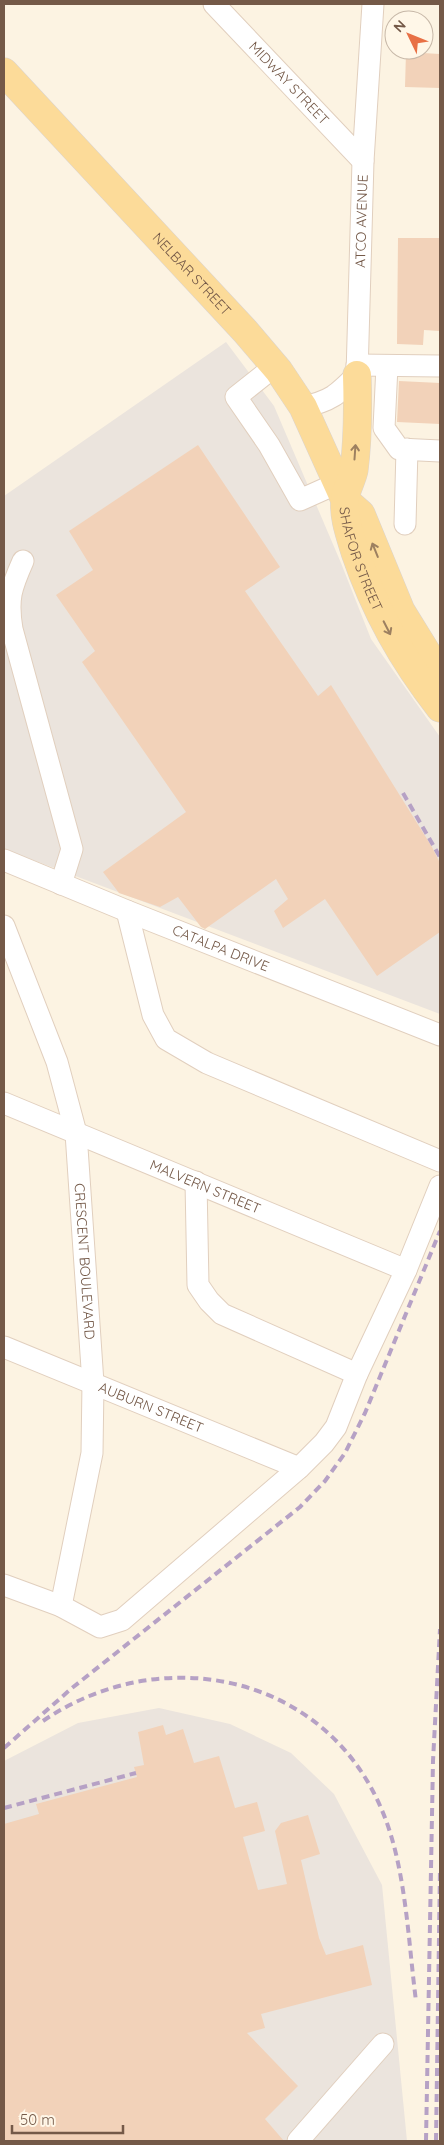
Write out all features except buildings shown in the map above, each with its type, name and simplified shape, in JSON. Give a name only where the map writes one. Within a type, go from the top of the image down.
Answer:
[{"type":"main road","name":"NELBAR STREET","points":[[4,72],[245,330],[275,366],[303,407],[341,491]]},
{"type":"main road","points":[[341,491],[354,471],[358,404],[357,370]]},
{"type":"main road","name":"SHAFOR STREET","points":[[341,491],[361,514],[401,611],[440,674]]},
{"type":"main road","name":"SHAFOR STREET","points":[[341,491],[346,523],[367,586],[388,631],[404,659],[440,708]]},
{"type":"street","name":"MIDWAY STREET","points":[[214,4],[363,161]]},
{"type":"street","name":"ATCO AVENUE","points":[[357,370],[363,161],[373,4]]},
{"type":"street","points":[[275,366],[236,397],[269,445],[300,500],[341,491]]},
{"type":"street","points":[[388,366],[384,428],[399,449],[440,451]]},
{"type":"street","points":[[303,407],[326,402],[344,388],[357,370],[388,366],[440,366]]},
{"type":"street","points":[[405,524],[406,449]]},
{"type":"street","points":[[23,561],[14,581],[8,607],[12,629],[72,849],[61,884]]},
{"type":"street","name":"CATALPA DRIVE","points":[[4,860],[127,911],[440,1034]]},
{"type":"street","points":[[127,911],[153,1015],[166,1039],[207,1063],[440,1161]]},
{"type":"street","name":"CRESCENT BOULEVARD","points":[[4,926],[57,1062],[76,1133],[93,1383],[92,1453],[61,1606]]},
{"type":"street","name":"MALVERN STREET","points":[[4,1103],[406,1270]]},
{"type":"street","points":[[196,1182],[198,1285],[209,1301],[222,1314],[357,1374]]},
{"type":"street","points":[[4,1585],[61,1606],[100,1627],[122,1620],[299,1468],[324,1444],[336,1427],[357,1374],[406,1270],[440,1186]]},
{"type":"street","name":"AUBURN STREET","points":[[4,1347],[299,1468]]},
{"type":"street","points":[[298,2141],[383,2044]]},
{"type":"shaded area","points":[[226,342],[274,406],[341,563],[371,639],[440,737],[440,1014],[4,849],[4,496]]},
{"type":"shaded area","points":[[159,1708],[230,1724],[291,1753],[334,1794],[382,1885],[407,2141],[4,2141],[4,1761],[78,1723]]},
{"type":"railway","points":[[403,793],[440,857]]},
{"type":"railway","points":[[4,1748],[72,1688],[300,1507],[325,1481],[345,1453],[365,1413],[440,1231]]},
{"type":"railway","points":[[426,2141],[433,1761],[440,1629]]},
{"type":"railway","points":[[43,1721],[89,1696],[137,1682],[186,1678],[234,1684],[279,1700],[320,1726],[355,1762],[381,1808],[389,1830],[396,1854],[405,1903],[416,2001]]},
{"type":"railway","points":[[4,1808],[136,1773]]},
{"type":"railway","points":[[436,2141],[440,1869]]}]
